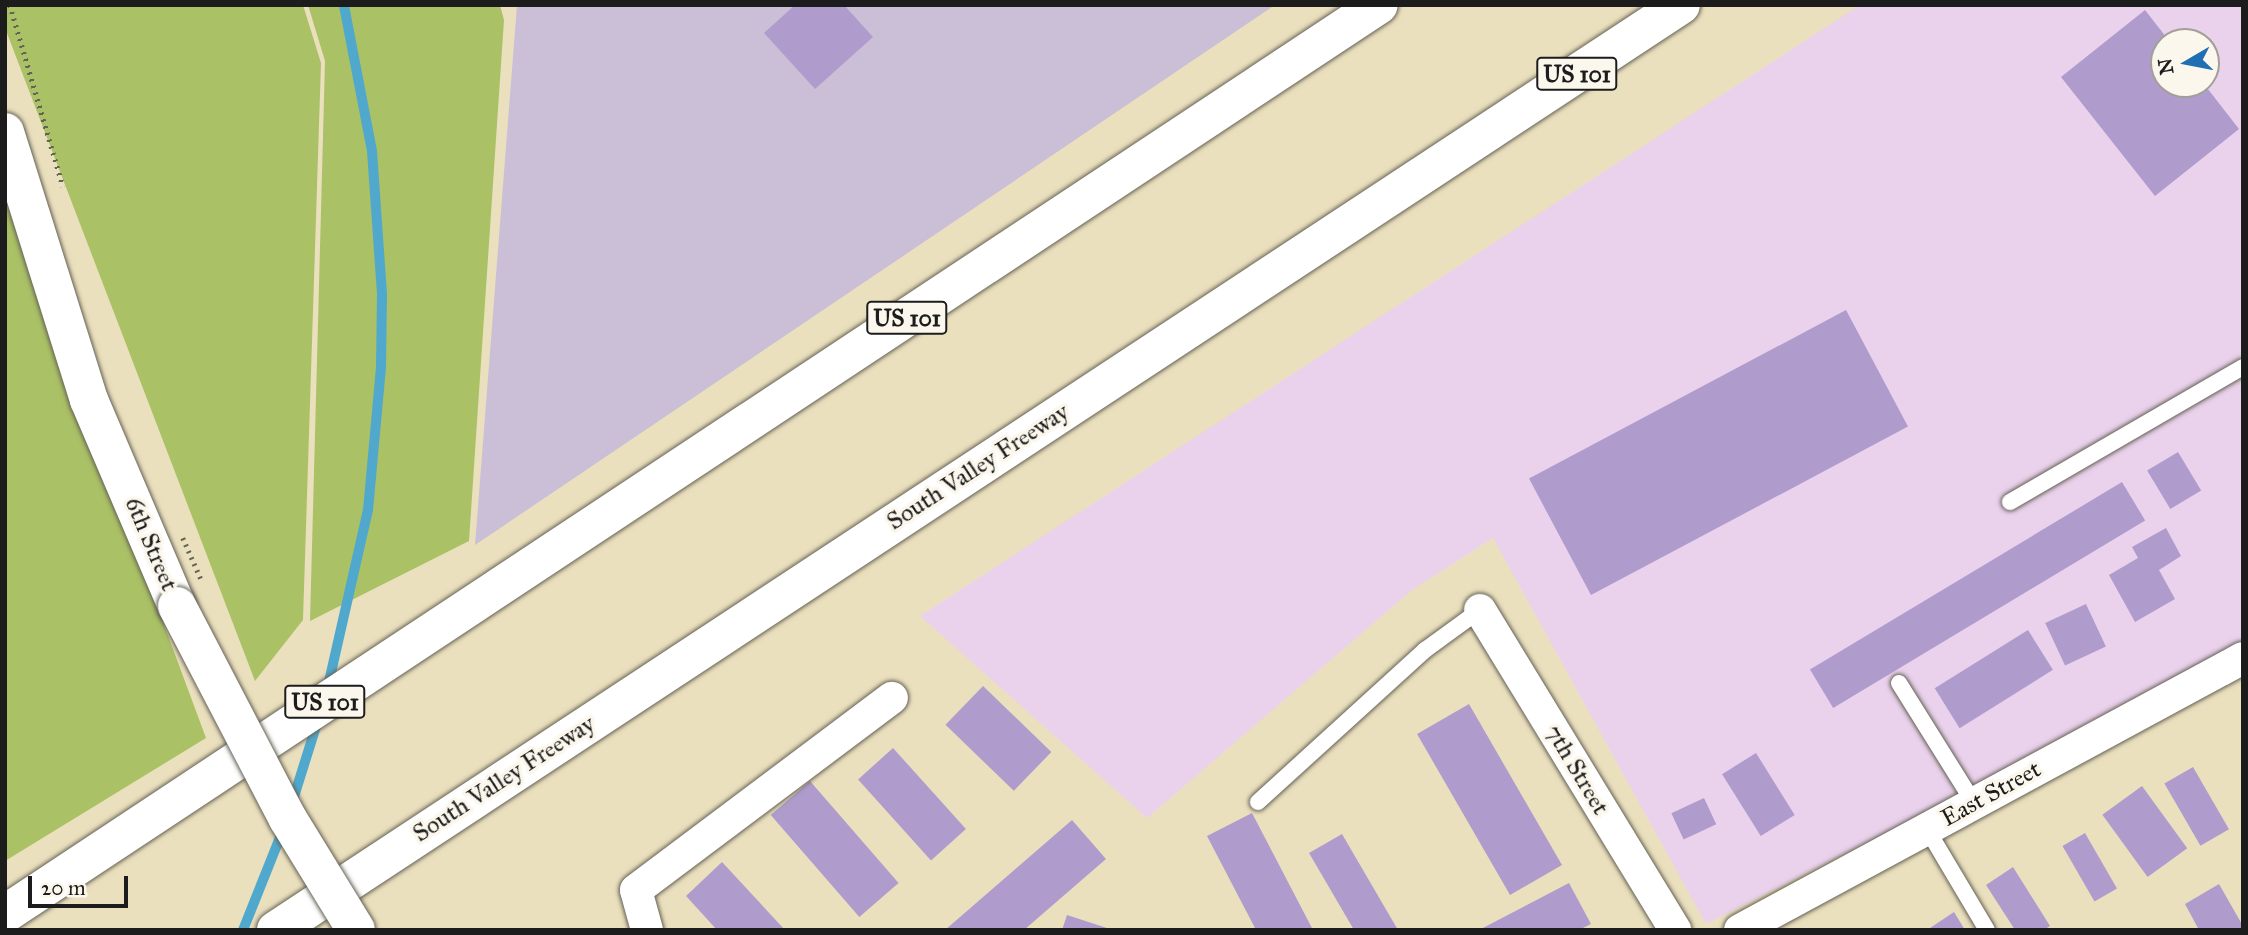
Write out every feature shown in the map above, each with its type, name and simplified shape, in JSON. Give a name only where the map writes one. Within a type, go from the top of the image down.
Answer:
[{"type":"main road","name":"US 101","points":[[5,914],[1380,5]]},
{"type":"main road","name":"South Valley Freeway","points":[[276,930],[1681,5]]},
{"type":"main road","name":"6th Street","points":[[5,132],[89,400],[177,606],[288,819],[356,930]]},
{"type":"street","name":"7th Street","points":[[1480,610],[1675,930]]},
{"type":"street","name":"East Street","points":[[1740,930],[2243,658]]},
{"type":"street","points":[[646,930],[636,890],[892,698]]},
{"type":"lane","points":[[2010,502],[2243,367]]},
{"type":"lane","points":[[1258,802],[1425,650],[1480,610]]},
{"type":"lane","points":[[1899,683],[1974,803]]},
{"type":"lane","points":[[1927,829],[1987,930]]},
{"type":"path","points":[[10,5],[65,195]]},
{"type":"path","points":[[178,527],[183,538]]},
{"type":"shaded area","points":[[517,5],[1275,5],[475,545]]},
{"type":"shaded area","points":[[1860,5],[2243,5],[2243,641],[2092,728],[1706,924],[1493,538],[1412,590],[1147,818],[920,616]]},
{"type":"green space","points":[[5,5],[303,5],[321,63],[303,620],[255,681],[5,28]]},
{"type":"green space","points":[[308,5],[500,5],[504,20],[469,541],[310,621],[325,61]]},
{"type":"green space","points":[[5,196],[206,738],[5,861]]},
{"type":"building","points":[[795,5],[844,5],[873,37],[815,89],[764,33]]},
{"type":"building","points":[[2145,10],[2159,28],[2150,28],[2150,98],[2215,98],[2239,129],[2155,196],[2061,77]]},
{"type":"building","points":[[1846,310],[1908,427],[1591,595],[1529,479]]},
{"type":"building","points":[[2178,452],[2201,491],[2170,509],[2147,471]]},
{"type":"building","points":[[2122,482],[2145,521],[1833,708],[1810,669]]},
{"type":"building","points":[[2166,528],[2181,556],[2159,570],[2175,599],[2135,622],[2109,575],[2138,558],[2132,547]]},
{"type":"building","points":[[2086,604],[2106,647],[2065,666],[2045,623]]},
{"type":"building","points":[[2028,630],[2053,670],[1960,728],[1935,688]]},
{"type":"building","points":[[983,686],[1051,752],[1014,791],[945,725]]},
{"type":"building","points":[[1469,704],[1562,865],[1510,895],[1417,734]]},
{"type":"building","points":[[893,748],[966,829],[931,860],[858,779]]},
{"type":"building","points":[[1756,753],[1795,815],[1761,836],[1722,774]]},
{"type":"building","points":[[2193,767],[2229,829],[2200,846],[2164,784]]},
{"type":"building","points":[[810,781],[899,883],[859,917],[771,815]]},
{"type":"building","points":[[2142,786],[2187,848],[2148,877],[2102,815]]},
{"type":"building","points":[[1704,798],[1716,824],[1684,839],[1671,813]]},
{"type":"building","points":[[1252,813],[1313,930],[1256,930],[1207,836]]},
{"type":"building","points":[[1072,820],[1106,859],[1024,930],[945,930]]},
{"type":"building","points":[[2085,833],[2117,888],[2094,901],[2062,846]]},
{"type":"building","points":[[1342,834],[1398,930],[1354,930],[1309,853]]},
{"type":"building","points":[[722,862],[785,930],[717,930],[686,896]]},
{"type":"building","points":[[2013,867],[2050,926],[2044,930],[2015,930],[1986,885]]},
{"type":"building","points":[[1569,883],[1591,924],[1579,930],[1479,930]]},
{"type":"building","points":[[2219,884],[2243,930],[2199,930],[2185,904]]},
{"type":"building","points":[[1954,912],[1965,930],[1927,930]]},
{"type":"building","points":[[1067,915],[1110,929],[1110,930],[1062,930]]},
{"type":"waterway","points":[[328,686],[368,510],[381,366],[382,294],[372,151],[344,5]]},
{"type":"waterway","points":[[292,803],[318,720]]},
{"type":"waterway","points":[[243,930],[283,830]]}]
